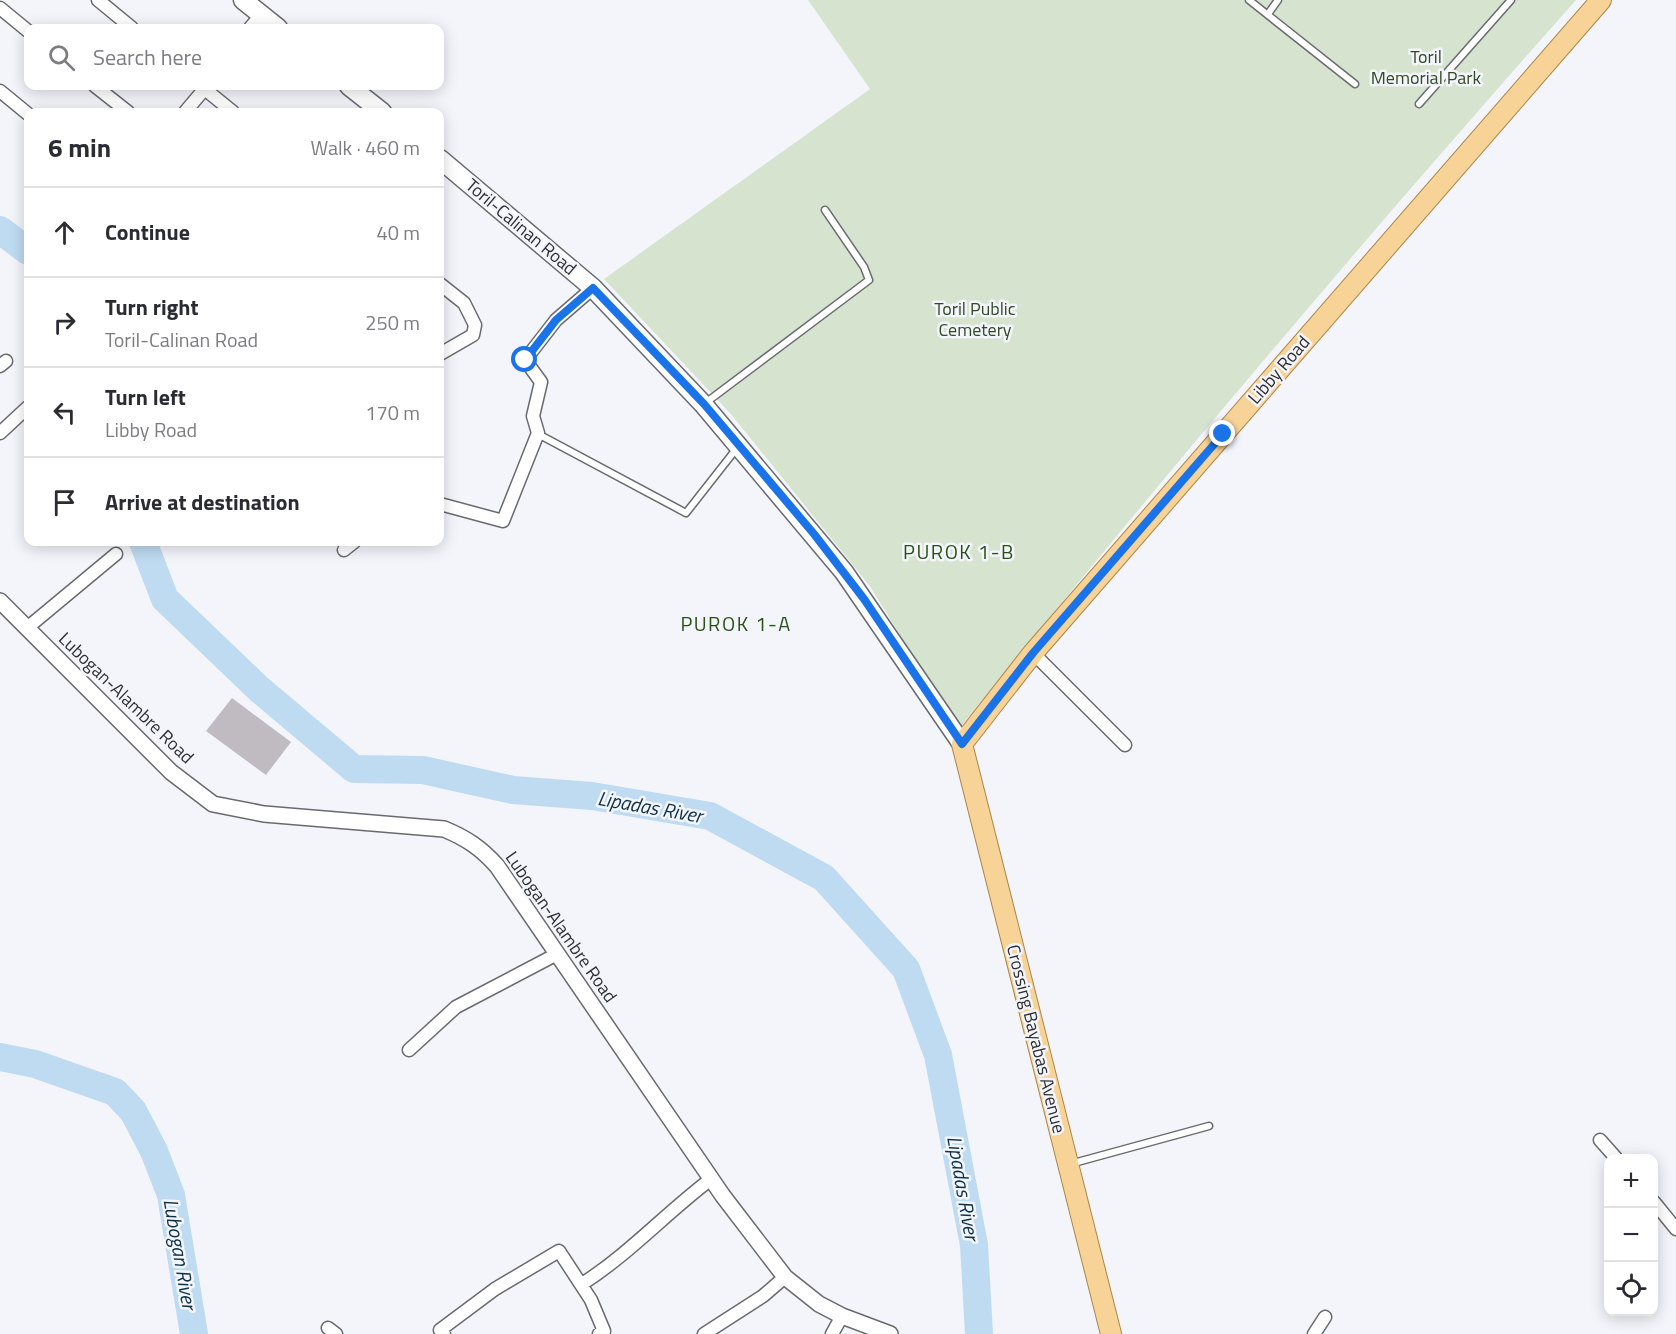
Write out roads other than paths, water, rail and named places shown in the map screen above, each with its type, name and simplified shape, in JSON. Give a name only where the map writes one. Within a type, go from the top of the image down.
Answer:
[{"type":"main road","points":[[243,0],[256,22]]},
{"type":"main road","name":"Libby Road","points":[[962,744],[1033,653],[1601,0]]},
{"type":"main road","points":[[354,90],[377,108]]},
{"type":"main road","name":"Toril-Calinan Road","points":[[444,162],[593,288],[704,404],[844,572],[962,744]]},
{"type":"main road","name":"Crossing Bayabas Avenue","points":[[962,744],[1111,1334]]},
{"type":"street","points":[[98,0],[127,24]]},
{"type":"street","points":[[0,8],[24,29]]},
{"type":"street","points":[[99,90],[123,108]]},
{"type":"street","points":[[188,108],[202,90]]},
{"type":"street","points":[[207,90],[228,108]]},
{"type":"street","points":[[0,91],[24,111]]},
{"type":"street","points":[[444,287],[464,303],[476,325],[472,335],[444,352]]},
{"type":"street","points":[[444,505],[503,521],[537,433],[533,416],[542,382],[525,360],[556,320],[593,288]]},
{"type":"street","points":[[0,433],[24,411]]},
{"type":"street","points":[[344,550],[349,546]]},
{"type":"street","points":[[27,628],[116,554]]},
{"type":"street","name":"Lubogan-Alambre Road","points":[[0,602],[171,772],[213,804],[264,814],[444,829],[463,837],[482,850],[497,866],[711,1179],[785,1277],[819,1304],[842,1316],[890,1334]]},
{"type":"street","points":[[1033,653],[1125,745]]},
{"type":"street","points":[[410,1050],[456,1007],[557,954]]},
{"type":"street","points":[[1600,1140],[1612,1154]]},
{"type":"street","points":[[582,1284],[622,1257],[664,1216],[711,1179]]},
{"type":"street","points":[[1658,1208],[1676,1229]]},
{"type":"street","points":[[444,1334],[440,1330],[495,1289],[559,1251],[582,1284],[604,1330],[599,1334]]},
{"type":"street","points":[[704,1334],[763,1296],[785,1277]]},
{"type":"street","points":[[832,1334],[842,1316]]},
{"type":"street","points":[[1314,1334],[1324,1317]]},
{"type":"lane","points":[[1249,0],[1355,84]]},
{"type":"lane","points":[[1268,14],[1278,0]]},
{"type":"lane","points":[[1419,104],[1511,0]]},
{"type":"lane","points":[[704,404],[870,280],[864,267],[825,210]]},
{"type":"lane","points":[[537,433],[686,513],[739,445]]},
{"type":"lane","points":[[1068,1164],[1209,1126]]},
{"type":"waterway","name":"Lipadas River","points":[[0,230],[24,248]]},
{"type":"waterway","name":"Lipadas River","points":[[145,546],[165,599],[259,689],[354,769],[423,770],[513,790],[592,796],[710,816],[824,878],[906,969],[938,1055],[974,1245],[979,1334]]},
{"type":"waterway","name":"Lubogan River","points":[[0,1057],[35,1064],[115,1092],[133,1111],[154,1151],[171,1195],[194,1334]]},
{"type":"district","name":"PUROK 1-B","points":[[959,552]]},
{"type":"district","name":"PUROK 1-A","points":[[736,624]]},
{"type":"park label","name":"Toril Memorial Park","points":[[1426,67]]},
{"type":"park label","name":"Toril Public Cemetery","points":[[975,319]]}]
